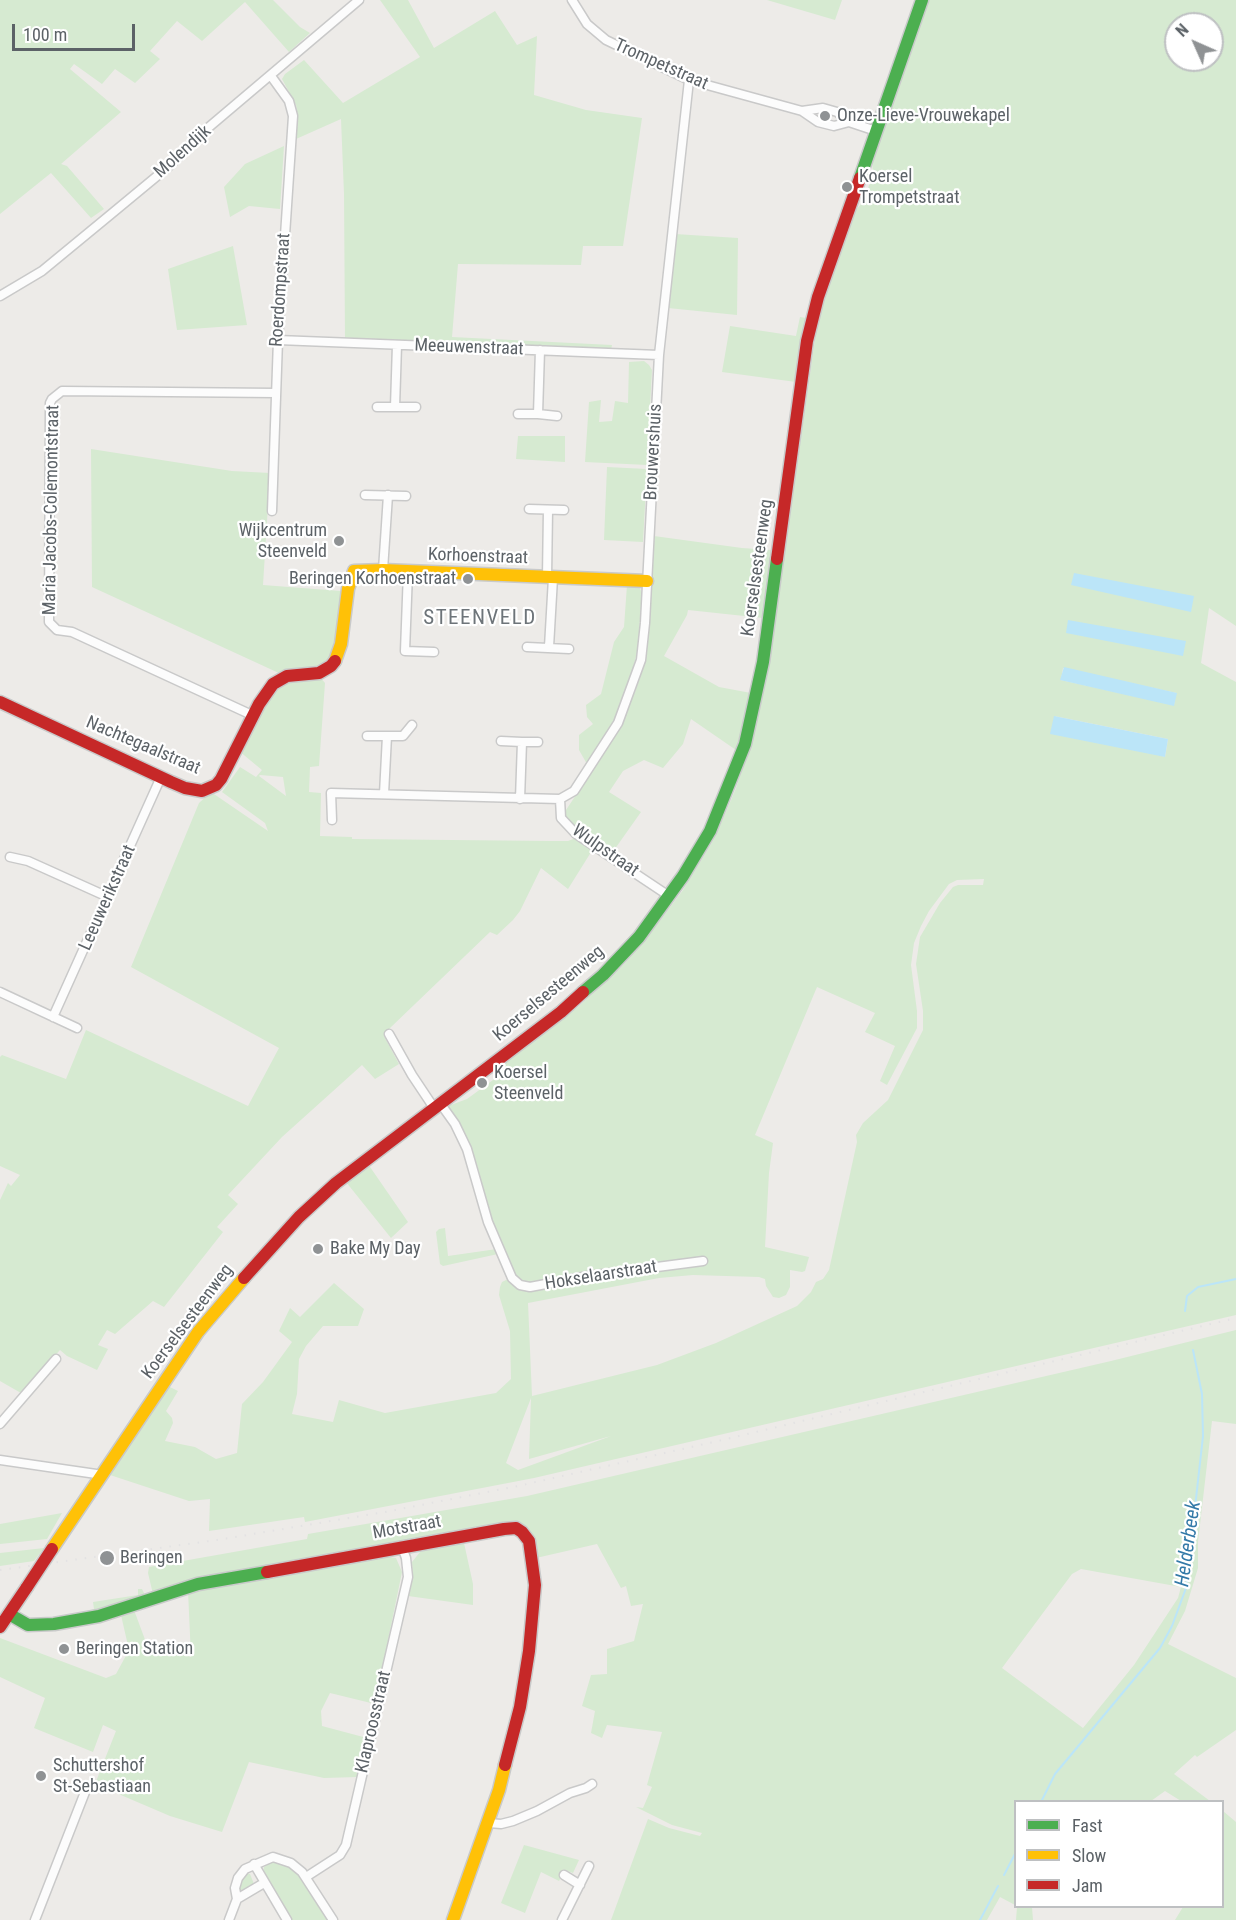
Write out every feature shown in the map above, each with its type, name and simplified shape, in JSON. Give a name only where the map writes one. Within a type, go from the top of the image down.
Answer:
[{"type":"street","name":"Molendijk","points":[[0,296],[36,275],[168,167],[209,127],[359,0]]},
{"type":"street","name":"Trompetstraat","points":[[572,0],[587,24],[606,40],[689,80],[802,111],[818,122],[834,126],[849,122]]},
{"type":"street","name":"Koerselsesteenweg","points":[[0,1627],[198,1332],[260,1258],[336,1183],[585,992],[639,937],[669,896],[710,831],[745,744],[763,662],[807,341],[818,297],[922,0]]},
{"type":"street","name":"Roerdompstraat","points":[[271,76],[288,101],[293,116],[278,340],[272,511]]},
{"type":"street","name":"Brouwershuis","points":[[560,800],[570,795],[580,782],[618,723],[641,660],[645,623],[659,354],[689,80]]},
{"type":"street","name":"Trompetstraat","points":[[802,111],[823,108],[837,112],[849,122],[876,131]]},
{"type":"street","name":"Meeuwenstraat","points":[[278,340],[659,354]]},
{"type":"street","name":"Meeuwenstraat","points":[[395,407],[397,345]]},
{"type":"street","name":"Meeuwenstraat","points":[[537,414],[540,350]]},
{"type":"street","name":"Maria Jacobs-Colemontstraat","points":[[254,716],[72,632],[57,630],[49,622],[50,403],[58,393],[62,392],[276,393]]},
{"type":"street","points":[[377,407],[416,407]]},
{"type":"street","points":[[518,414],[557,416]]},
{"type":"street","points":[[365,495],[406,496]]},
{"type":"street","points":[[383,570],[388,495]]},
{"type":"street","points":[[529,509],[564,510]]},
{"type":"street","name":"Korhoenstraat","points":[[548,510],[549,647]]},
{"type":"street","name":"Korhoenstraat","points":[[354,571],[383,570],[647,581]]},
{"type":"street","name":"Nachtegaalstraat","points":[[0,702],[161,777],[195,790],[209,789],[216,785],[226,771],[266,693],[287,676],[319,673],[335,661],[341,644],[348,589],[354,571]]},
{"type":"street","name":"Korhoenstraat","points":[[408,572],[405,651],[434,652]]},
{"type":"street","points":[[527,647],[569,649]]},
{"type":"street","points":[[367,736],[403,736],[412,725]]},
{"type":"street","points":[[384,794],[387,736]]},
{"type":"street","points":[[501,741],[538,742]]},
{"type":"street","points":[[520,799],[522,742]]},
{"type":"street","name":"Leeuwerikstraat","points":[[53,1017],[161,777]]},
{"type":"street","points":[[332,820],[331,793],[560,800]]},
{"type":"street","name":"Wulpstraat","points":[[560,800],[561,818],[576,834],[669,896]]},
{"type":"street","points":[[10,857],[28,861],[108,897]]},
{"type":"street","points":[[0,992],[77,1028]]},
{"type":"street","points":[[388,1034],[412,1075],[437,1106]]},
{"type":"street","name":"Hokselaarstraat","points":[[437,1106],[455,1124],[467,1149],[488,1222],[512,1278],[520,1285],[530,1287],[588,1276],[703,1261]]},
{"type":"street","points":[[0,1424],[56,1359]]},
{"type":"street","points":[[0,1460],[103,1475]]},
{"type":"street","name":"Motstraat","points":[[9,1614],[28,1625],[37,1626],[72,1621],[113,1612],[198,1584],[516,1528],[522,1532],[530,1540],[535,1585],[529,1651],[511,1747],[489,1823],[453,1920]]},
{"type":"street","name":"Klaproosstraat","points":[[306,1877],[340,1855],[346,1845],[408,1577],[402,1547]]},
{"type":"street","points":[[489,1823],[501,1824],[537,1812],[591,1784]]},
{"type":"street","points":[[35,1920],[87,1787]]},
{"type":"street","points":[[229,1920],[237,1899],[235,1888],[238,1878],[245,1869],[273,1857],[291,1863],[306,1877],[333,1920]]},
{"type":"street","points":[[254,1864],[287,1920]]},
{"type":"street","points":[[562,1920],[589,1866]]},
{"type":"street","points":[[564,1875],[580,1885]]},
{"type":"street","points":[[237,1899],[264,1883]]},
{"type":"green space","points":[[0,0],[273,0],[300,27],[310,33],[289,52],[245,2],[202,41],[177,21],[150,51],[160,59],[135,83],[115,69],[102,84],[74,64],[70,69],[121,112],[61,164],[67,166],[104,209],[91,218],[51,173],[0,214]]},
{"type":"green space","points":[[380,0],[408,0],[434,48],[495,11],[517,45],[537,36],[534,95],[586,110],[642,118],[623,246],[583,246],[581,265],[458,264],[452,337],[612,345],[611,350],[345,339],[341,119],[296,139],[298,118],[296,105],[282,79],[285,74],[304,60],[343,103],[420,57]]},
{"type":"green space","points":[[767,0],[842,0],[835,20]]},
{"type":"green space","points":[[928,0],[1236,0],[1236,626],[1209,608],[1201,663],[1236,682],[1236,1315],[534,1478],[305,1522],[304,1517],[209,1531],[210,1499],[189,1501],[110,1475],[168,1386],[178,1391],[166,1411],[173,1423],[165,1441],[195,1447],[216,1459],[237,1453],[242,1404],[263,1382],[292,1342],[279,1331],[290,1308],[300,1317],[334,1283],[364,1309],[358,1326],[323,1326],[306,1346],[299,1359],[297,1394],[292,1414],[333,1422],[339,1400],[385,1413],[496,1393],[511,1379],[510,1331],[499,1295],[500,1287],[502,1282],[508,1279],[518,1289],[531,1291],[530,1284],[515,1276],[490,1219],[477,1165],[466,1136],[448,1106],[467,1099],[493,1080],[501,1066],[578,1007],[624,964],[683,890],[714,839],[736,788],[755,730],[767,676],[817,325],[823,300],[854,212],[864,201],[873,173],[874,153]],"holes":[[[1063,668],[1176,693],[1174,705],[1061,680]],[[1054,716],[1168,739],[1165,757]],[[984,879],[983,885],[953,887],[940,903],[920,937],[916,964],[923,1011],[923,1030],[888,1100],[863,1123],[856,1135],[857,1142],[829,1270],[823,1279],[816,1282],[811,1292],[797,1306],[716,1343],[657,1365],[532,1396],[528,1303],[659,1278],[693,1275],[759,1277],[765,1279],[766,1286],[773,1297],[779,1298],[786,1295],[790,1287],[790,1270],[805,1271],[809,1257],[765,1247],[773,1143],[755,1135],[817,987],[875,1013],[865,1032],[895,1046],[880,1081],[887,1085],[917,1028],[911,965],[914,943],[929,911],[949,884],[957,880]],[[531,1398],[529,1459],[611,1436],[518,1470],[506,1463]]]},
{"type":"green space","points":[[284,146],[280,209],[249,206],[230,217],[224,187],[245,164]]},
{"type":"green space","points":[[675,234],[738,238],[737,315],[668,308]]},
{"type":"green space","points":[[233,246],[247,325],[177,330],[168,269]]},
{"type":"green space","points":[[800,317],[806,318],[796,382],[722,372],[730,326],[796,336]]},
{"type":"green space","points":[[644,361],[652,370],[647,465],[585,462],[589,402],[601,400],[599,422],[612,421],[615,401],[628,403],[629,362]]},
{"type":"green space","points":[[518,436],[565,436],[565,462],[516,459]]},
{"type":"green space","points":[[91,449],[232,471],[270,473],[263,585],[341,591],[337,648],[324,667],[281,674],[92,587]]},
{"type":"green space","points":[[607,467],[647,469],[643,542],[604,540]]},
{"type":"green space","points":[[654,536],[771,550],[771,562],[763,618],[688,610],[664,656],[719,687],[751,693],[736,750],[691,719],[683,744],[663,768],[644,760],[623,771],[609,792],[641,812],[612,853],[571,825],[566,818],[566,810],[602,756],[635,692],[646,658]]},
{"type":"green space","points":[[638,584],[642,593],[638,649],[628,687],[614,722],[587,764],[579,750],[579,735],[593,724],[587,717],[586,705],[601,694],[614,642],[624,627],[627,585]]},
{"type":"green space","points":[[319,676],[325,683],[319,766],[310,767],[309,792],[321,793],[320,836],[352,837],[352,839],[552,841],[568,841],[576,838],[593,849],[568,889],[541,868],[520,911],[513,920],[497,935],[490,932],[390,1028],[384,1036],[399,1064],[375,1079],[362,1065],[282,1137],[228,1195],[238,1204],[217,1227],[223,1232],[164,1307],[153,1301],[115,1334],[107,1330],[98,1345],[108,1349],[97,1370],[67,1356],[60,1350],[21,1393],[0,1381],[0,1200],[8,1183],[11,1186],[20,1175],[0,1166],[0,1057],[2,1055],[66,1079],[86,1030],[248,1106],[279,1048],[131,967],[199,803],[211,792],[268,831],[265,823],[222,792],[240,767],[256,777],[262,770],[239,751],[266,697],[279,683]],"holes":[[[260,775],[283,777],[286,796],[259,776]]]},
{"type":"green space","points":[[368,1164],[408,1222],[391,1238],[346,1182]]},
{"type":"green space","points":[[445,1228],[448,1256],[497,1249],[498,1254],[443,1266],[440,1264],[436,1232]]},
{"type":"green space","points":[[1236,1330],[1236,1424],[1212,1421],[1198,1542],[1198,1568],[1185,1611],[1168,1644],[1236,1678],[1236,1730],[1197,1757],[1195,1755],[1174,1774],[1209,1800],[1179,1800],[1165,1791],[1152,1800],[1014,1800],[1014,1904],[1000,1897],[987,1920],[611,1920],[648,1819],[669,1828],[700,1836],[702,1833],[672,1825],[636,1807],[643,1808],[652,1787],[647,1785],[662,1732],[607,1725],[602,1738],[591,1733],[595,1711],[582,1706],[591,1675],[607,1674],[607,1649],[634,1641],[643,1604],[631,1606],[626,1586],[621,1588],[597,1544],[536,1558],[526,1529],[153,1594],[148,1573],[149,1567],[307,1539],[308,1534],[527,1496]],"holes":[[[1081,1569],[1181,1587],[1178,1598],[1134,1665],[1083,1728],[1002,1668],[1072,1574]]]},
{"type":"green space","points":[[62,1513],[47,1539],[0,1544],[0,1524]]},
{"type":"green space","points":[[464,1543],[473,1584],[473,1605],[408,1596],[413,1578],[412,1562],[420,1552]]},
{"type":"green space","points":[[44,1548],[34,1561],[0,1566],[0,1553]]},
{"type":"green space","points":[[389,1557],[396,1558],[402,1572],[375,1704],[330,1693],[321,1711],[322,1726],[367,1738],[358,1777],[324,1778],[249,1762],[222,1832],[170,1816],[95,1784],[116,1731],[103,1725],[93,1752],[34,1728],[45,1698],[0,1677],[0,1638],[106,1678],[116,1674],[129,1650],[121,1615],[134,1610],[147,1645],[191,1657],[188,1591]]},
{"type":"green space","points":[[138,1589],[142,1589],[144,1596],[136,1601],[92,1612],[91,1610],[94,1609],[93,1602],[138,1595]]},
{"type":"green space","points":[[1224,1812],[1236,1822],[1236,1920],[1175,1920],[1182,1908],[1224,1908]]},
{"type":"green space","points":[[524,1845],[579,1860],[573,1873],[565,1870],[559,1881],[541,1872],[525,1913],[501,1903]]},
{"type":"green space","points":[[271,1861],[278,1861],[297,1870],[329,1920],[292,1920],[263,1875],[264,1867]]},
{"type":"green space","points":[[246,1873],[250,1874],[254,1884],[241,1892],[239,1886]]},
{"type":"green space","points":[[1017,1908],[1032,1908],[1033,1920],[1016,1920]]},
{"type":"water","points":[[1074,573],[1194,596],[1191,612],[1071,585]]},
{"type":"water","points":[[1068,620],[1186,641],[1183,656],[1066,633]]},
{"type":"water","points":[[1064,667],[1177,693],[1174,706],[1060,680]]},
{"type":"water","points":[[1054,716],[1168,739],[1165,757],[1050,734]]},
{"type":"waterway","name":"Helderbeek","points":[[1185,1311],[1187,1296],[1198,1287],[1236,1279]]},
{"type":"waterway","name":"Helderbeek","points":[[1042,1800],[1055,1774],[1160,1648],[1172,1626],[1186,1588],[1203,1436],[1202,1394],[1193,1350]]},
{"type":"waterway","name":"Helderbeek","points":[[1004,1875],[1014,1856]]},
{"type":"waterway","name":"Helderbeek","points":[[980,1920],[998,1886]]},
{"type":"railway","points":[[0,1570],[217,1540],[385,1512],[518,1486],[1236,1318]]},
{"type":"traffic: fast","points":[[860,178],[922,0]]},
{"type":"traffic: fast","points":[[583,992],[603,975],[639,937],[683,876],[710,831],[745,744],[763,662],[777,559]]},
{"type":"traffic: fast","points":[[9,1614],[28,1625],[54,1624],[99,1616],[198,1584],[267,1572]]},
{"type":"traffic: slow","points":[[335,661],[341,644],[348,589],[354,571],[383,570],[647,581]]},
{"type":"traffic: slow","points":[[52,1549],[198,1332],[244,1278]]},
{"type":"traffic: slow","points":[[453,1920],[499,1790],[505,1765]]},
{"type":"traffic: jam","points":[[777,559],[807,341],[818,297],[860,178]]},
{"type":"traffic: jam","points":[[0,702],[171,782],[185,788],[202,791],[216,785],[221,779],[259,704],[273,684],[287,676],[319,673],[335,661]]},
{"type":"traffic: jam","points":[[244,1278],[299,1217],[336,1183],[561,1012],[583,992]]},
{"type":"traffic: jam","points":[[267,1572],[504,1529],[516,1528],[522,1532],[529,1541],[535,1585],[529,1651],[520,1707],[505,1765]]},
{"type":"traffic: jam","points":[[27,1587],[52,1549]]},
{"type":"traffic: jam","points":[[0,1627],[27,1587]]},
{"type":"place","name":"Onze-Lieve-Vrouwekapel","points":[[825,116]]},
{"type":"place","name":"Koersel Trompetstraat","points":[[847,187]]},
{"type":"place","name":"Wijkcentrum Steenveld","points":[[339,541]]},
{"type":"place","name":"Beringen Korhoenstraat","points":[[468,579]]},
{"type":"place","name":"Koersel Steenveld","points":[[482,1083]]},
{"type":"place","name":"Bake My Day","points":[[318,1249]]},
{"type":"place","name":"Beringen","points":[[107,1558]]},
{"type":"place","name":"Beringen Station","points":[[64,1649]]},
{"type":"place","name":"Schuttershof St-Sebastiaan","points":[[41,1776]]},
{"type":"district","name":"STEENVELD","points":[[480,619]]}]
